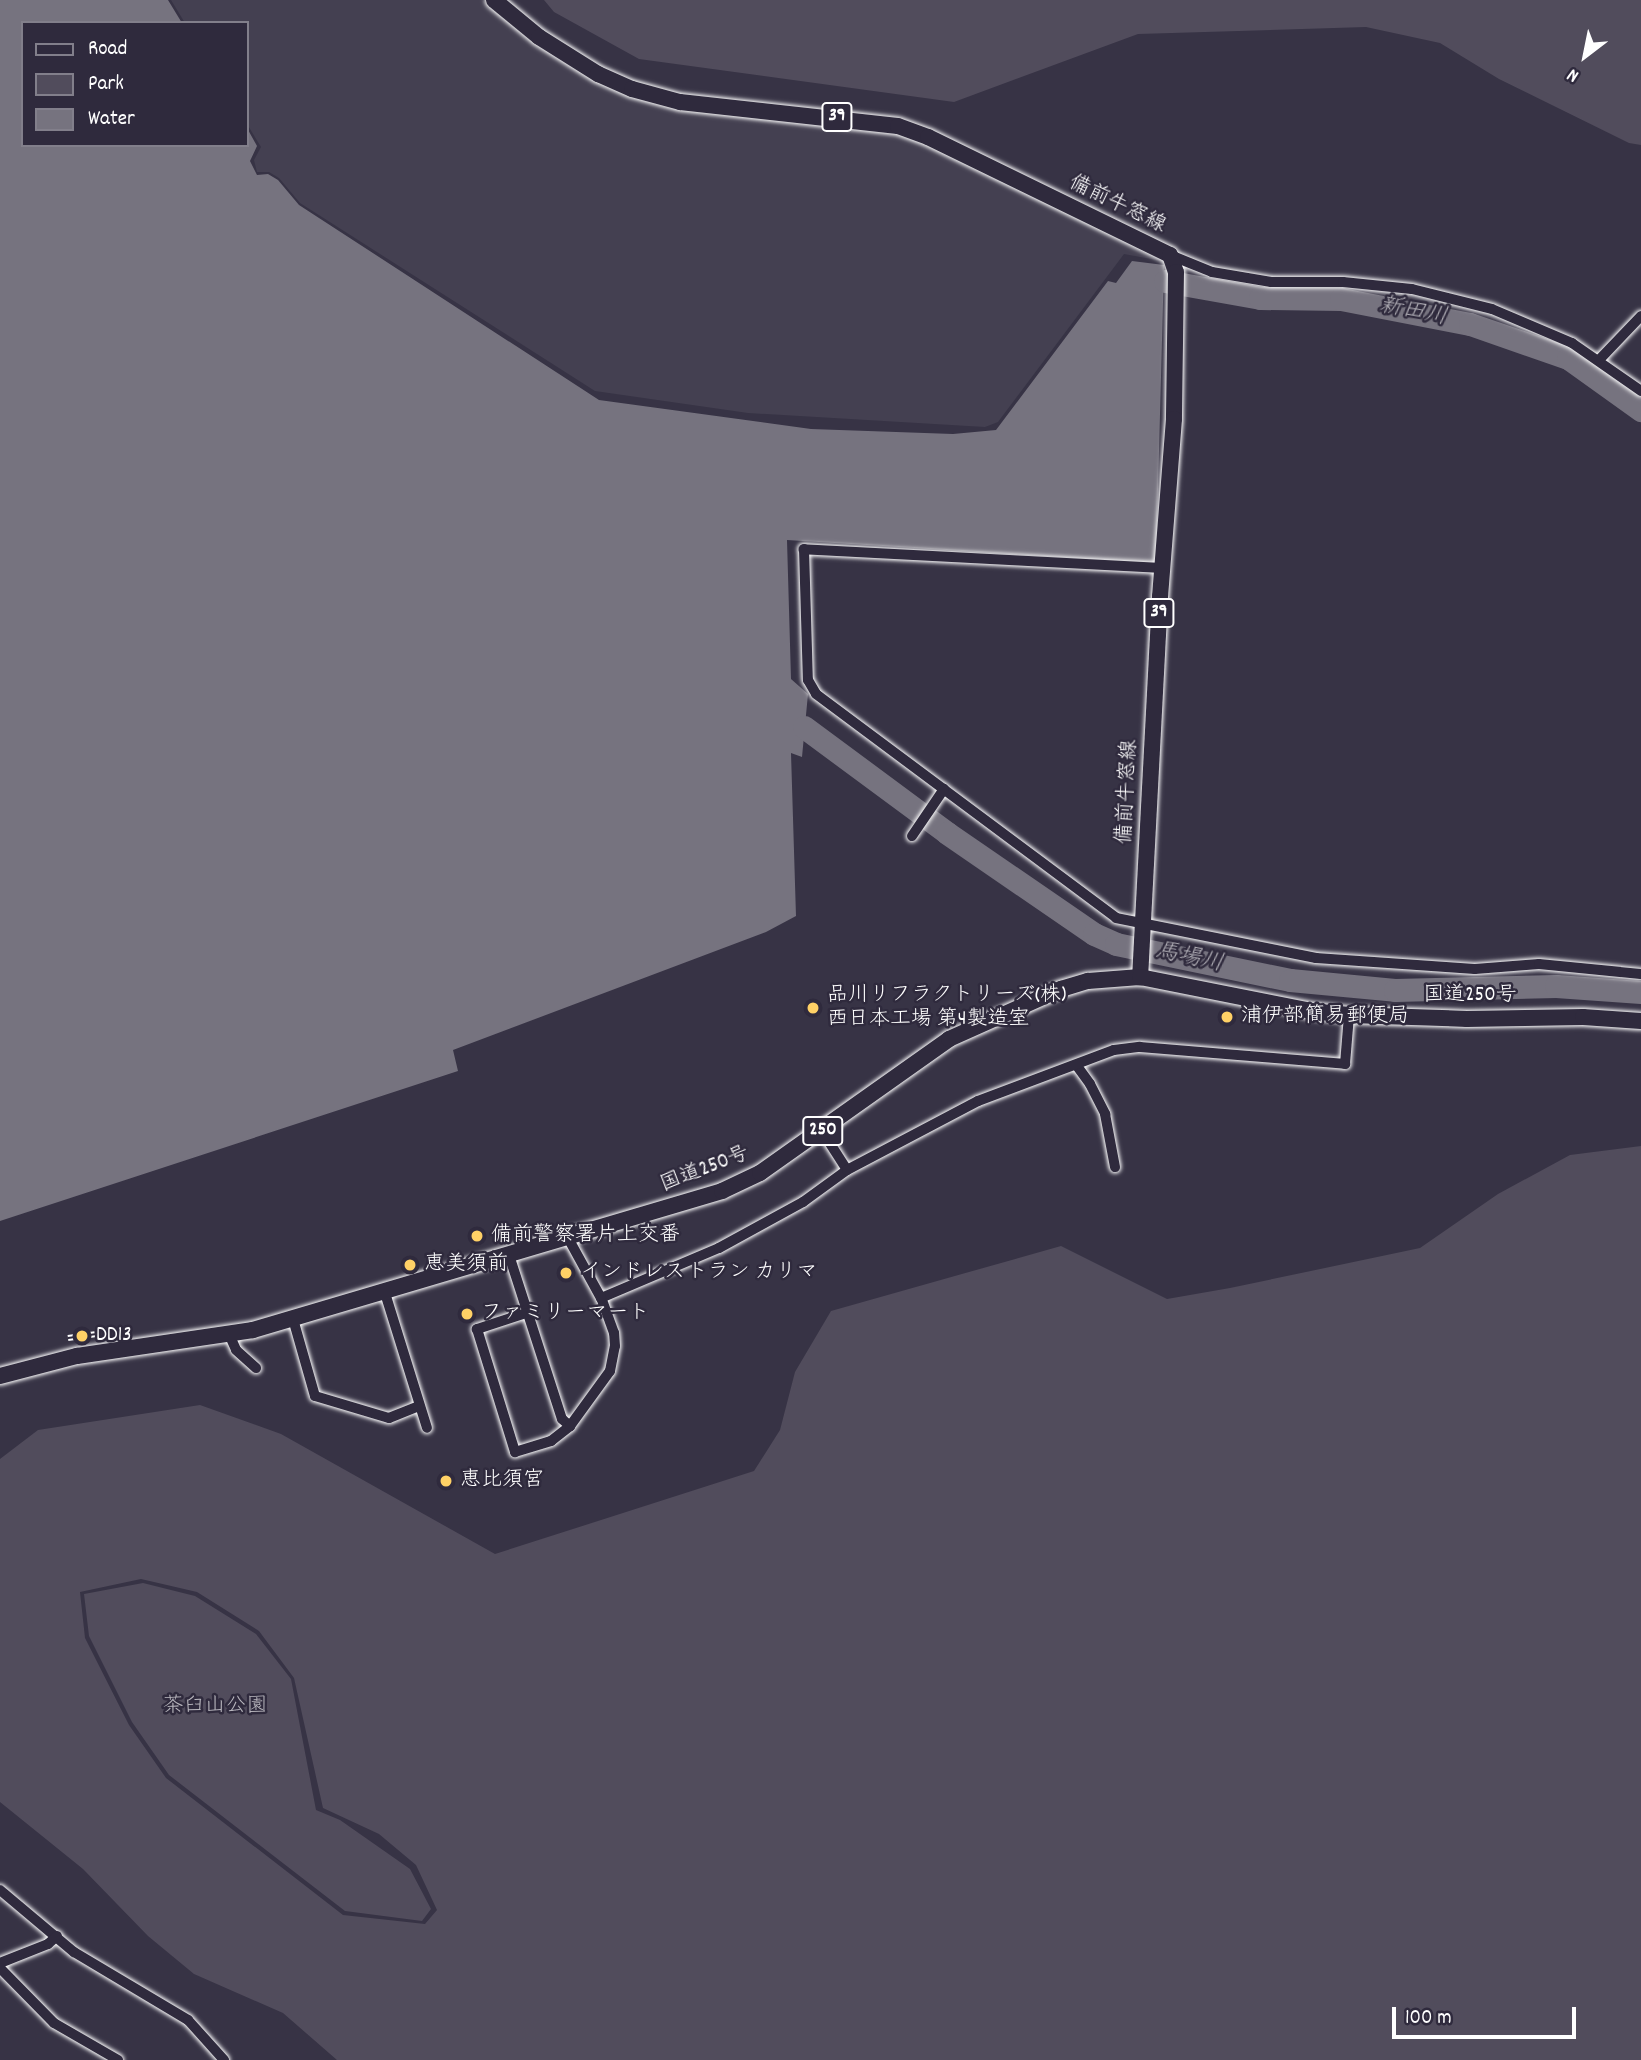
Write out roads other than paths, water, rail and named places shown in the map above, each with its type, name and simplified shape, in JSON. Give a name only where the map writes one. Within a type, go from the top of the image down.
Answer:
[{"type":"main road","name":"備前牛窓線","points":[[494,0],[539,37],[598,74],[632,89],[680,102],[898,126],[928,137],[1172,259],[1175,296],[1174,419],[1162,568],[1140,972]]},
{"type":"main road","name":"国道250号","points":[[0,1376],[77,1356],[229,1334],[293,1319],[722,1191],[760,1173],[949,1039],[1061,989],[1088,981],[1140,972],[1311,1011],[1349,1014],[1467,1019],[1583,1017],[1641,1021]]},
{"type":"street","points":[[1172,259],[1212,272],[1271,282],[1343,282],[1412,289],[1503,314],[1572,343],[1641,391]]},
{"type":"street","points":[[1600,360],[1641,316]]},
{"type":"street","points":[[1162,568],[804,549],[808,680],[816,694],[1115,918],[1142,927],[1316,958],[1475,969],[1539,964],[1641,974]]},
{"type":"street","points":[[912,836],[942,791]]},
{"type":"street","points":[[601,1298],[719,1248],[803,1202],[847,1170],[978,1101],[1114,1050],[1140,1047],[1345,1064],[1349,1014]]},
{"type":"street","points":[[1077,1066],[1105,1114],[1115,1167]]},
{"type":"street","points":[[822,1131],[847,1170]]},
{"type":"street","points":[[526,1314],[477,1329],[516,1452],[551,1441],[570,1426],[610,1371],[615,1346],[614,1333],[601,1298],[568,1238]]},
{"type":"street","points":[[509,1255],[562,1419],[570,1426]]},
{"type":"street","points":[[385,1293],[427,1428]]},
{"type":"street","points":[[293,1319],[315,1396],[390,1418],[419,1406]]},
{"type":"street","points":[[229,1334],[236,1350],[256,1368]]},
{"type":"street","points":[[0,1890],[74,1952],[188,2020],[224,2060]]},
{"type":"street","points":[[57,1936],[48,1944],[0,1966],[54,2023],[118,2060]]},
{"type":"water","points":[[0,0],[168,0],[181,21],[21,21],[21,147],[248,147],[248,130],[257,146],[250,161],[257,175],[268,174],[278,180],[299,205],[599,400],[811,429],[953,434],[996,430],[1108,281],[1116,283],[1132,261],[1164,265],[1156,563],[787,540],[791,679],[808,694],[802,757],[791,753],[796,916],[766,932],[453,1050],[458,1071],[0,1221]]},
{"type":"waterway","name":"新田川","points":[[1165,281],[1260,298],[1341,299],[1470,324],[1568,358],[1641,410]]},
{"type":"waterway","name":"馬場川","points":[[804,727],[947,833],[1094,934],[1116,944],[1290,980],[1395,990],[1556,986],[1641,992]]},
{"type":"railway","points":[[68,1338],[95,1334]]},
{"type":"place","name":"品川リフラクトリーズ(株) 西日本工場 第4製造室","points":[[813,1008]]},
{"type":"place","name":"浦伊部簡易郵便局","points":[[1227,1017]]},
{"type":"place","name":"備前警察署片上交番","points":[[477,1236]]},
{"type":"place","name":"恵美須前","points":[[410,1265]]},
{"type":"place","name":"インドレストラン カリマ","points":[[566,1273]]},
{"type":"place","name":"ファミリーマート","points":[[467,1314]]},
{"type":"place","name":"DD13","points":[[82,1336]]},
{"type":"place","name":"恵比須宮","points":[[446,1481]]},
{"type":"park label","name":"茶臼山公園","points":[[215,1707]]}]
